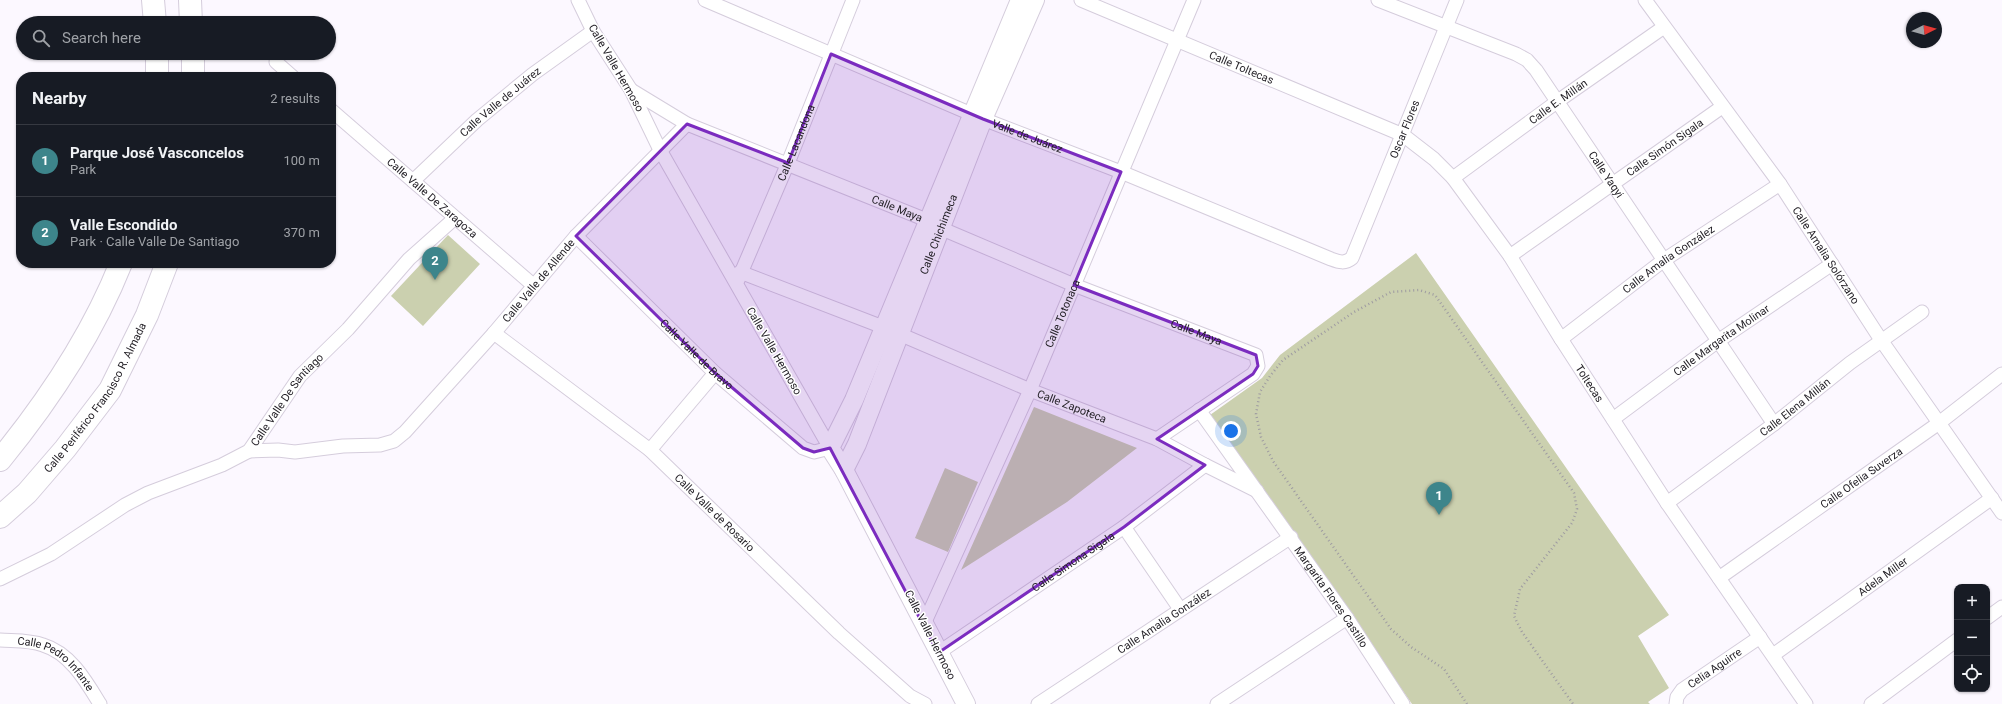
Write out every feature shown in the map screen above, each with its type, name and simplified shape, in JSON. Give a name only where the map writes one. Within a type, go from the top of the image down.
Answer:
[{"type":"highway","points":[[153,0],[154,16]]},
{"type":"highway","points":[[190,0],[191,16]]},
{"type":"highway","points":[[157,60],[157,72]]},
{"type":"highway","points":[[193,60],[194,72]]},
{"type":"highway","points":[[0,460],[36,416],[72,361],[109,295],[119,268]]},
{"type":"highway","name":"Calle Periférico Francisco R. Almada","points":[[0,517],[27,493],[51,466],[110,390],[147,315],[165,268]]},
{"type":"main road","name":"Calle Chichimeca","points":[[844,470],[857,444],[900,335],[935,224],[978,116],[1020,0]]},
{"type":"main road","name":"Calle Chichimeca","points":[[978,116],[1035,0]]},
{"type":"main road","name":"Calle Chichimeca","points":[[830,448],[854,400],[883,327],[935,224]]},
{"type":"main road","name":"Calle Valle Hermoso","points":[[830,448],[844,470],[938,653],[966,704]]},
{"type":"street","name":"Calle Valle Hermoso","points":[[578,0],[594,31],[632,90],[660,150],[738,278],[830,448]]},
{"type":"street","name":"Valle de Juárez","points":[[705,0],[978,116],[1121,172],[1331,259],[1348,262],[1352,258]]},
{"type":"street","name":"Calle Lacandona","points":[[738,278],[788,163],[853,0]]},
{"type":"street","name":"Calle Toltecas","points":[[1081,0],[1403,135]]},
{"type":"street","name":"Calle Totonaca","points":[[924,624],[1030,390],[1194,0]]},
{"type":"street","name":"Calle Yaqyi","points":[[1378,0],[1516,54],[1527,60],[1558,101],[1613,182],[1774,424]]},
{"type":"street","name":"Oscar Flores","points":[[1352,258],[1447,28],[1457,0]]},
{"type":"street","name":"Calle Amalia Solórzano","points":[[1645,0],[1722,107],[1780,184],[1881,340],[2002,513]]},
{"type":"street","name":"Calle E. Millán","points":[[1453,178],[1558,101],[1664,27]]},
{"type":"street","name":"Calle Valle de Juárez","points":[[414,181],[477,120],[533,74],[594,31]]},
{"type":"street","points":[[276,62],[287,72]]},
{"type":"street","name":"Calle Maya","points":[[632,90],[687,124],[788,163],[859,194],[935,224],[1074,285],[1256,356],[1258,366],[1253,374],[1199,410]]},
{"type":"street","name":"Calle Simón Sigala","points":[[1510,256],[1613,182],[1722,107]]},
{"type":"street","name":"Calle Valle De Zaragoza","points":[[336,114],[533,286]]},
{"type":"street","name":"Calle Valle de Allende","points":[[249,451],[278,450],[295,452],[343,446],[380,445],[394,441],[405,432],[494,334],[576,236],[687,124]]},
{"type":"street","name":"Toltecas","points":[[1403,135],[1434,159],[1453,178],[1510,256],[1561,339],[1667,503],[1806,704]]},
{"type":"street","name":"Calle Amalia González","points":[[1561,339],[1664,260],[1780,184]]},
{"type":"street","name":"Calle Valle De Santiago","points":[[0,579],[51,554],[125,505],[148,493],[222,464],[249,451],[300,376],[348,328],[409,258],[455,218]]},
{"type":"street","name":"Calle Valle de Bravo","points":[[576,236],[715,373],[803,448],[814,452],[830,448]]},
{"type":"street","name":"Calle Margarita Molinar","points":[[1613,419],[1718,341],[1832,264]]},
{"type":"street","name":"Calle Zapoteca","points":[[738,278],[883,327],[1030,390],[1157,439],[1205,465],[1257,490]]},
{"type":"street","name":"Calle Elena Millán","points":[[1667,503],[1774,424],[1808,395],[1881,340],[1922,312]]},
{"type":"street","name":"Calle Valle de Rosario","points":[[494,334],[650,450],[839,633],[910,696],[925,704]]},
{"type":"street","points":[[650,450],[715,373]]},
{"type":"street","name":"Calle Ofelia Suverza","points":[[1719,578],[1939,422],[2002,374]]},
{"type":"street","points":[[1157,439],[1199,410]]},
{"type":"street","name":"Margarita Flores Castillo","points":[[1199,410],[1291,537],[1347,618],[1401,703]]},
{"type":"street","name":"Calle Simona Sigala","points":[[938,653],[1124,527],[1205,465]]},
{"type":"street","name":"Adela Miller","points":[[1773,655],[1992,498]]},
{"type":"street","points":[[1124,527],[1180,609]]},
{"type":"street","name":"Calle Amalia González","points":[[1038,704],[1291,537]]},
{"type":"street","points":[[1990,616],[2002,607]]},
{"type":"street","points":[[1217,704],[1347,618]]},
{"type":"street","name":"Calle Pedro Infante","points":[[0,640],[44,645],[57,652],[71,663],[100,704]]},
{"type":"street","name":"Celia Aguirre","points":[[1676,704],[1677,697],[1682,690],[1762,640]]},
{"type":"street","points":[[1872,704],[1954,642]]},
{"type":"path","points":[[1467,704],[1444,669],[1411,647],[1391,629],[1273,461],[1260,438],[1256,414],[1260,392],[1270,376],[1283,360],[1354,312],[1391,292],[1419,290],[1435,295],[1574,493],[1576,509],[1572,522],[1520,589],[1514,616],[1522,632],[1573,704]]},
{"type":"highlighted area","points":[[831,54],[983,119],[1121,172],[1074,285],[1256,355],[1258,366],[1253,374],[1157,439],[1205,465],[1124,527],[938,653],[830,448],[814,452],[803,448],[715,373],[576,236],[687,124],[788,163]]},
{"type":"green space","points":[[448,235],[480,264],[423,326],[391,296]]},
{"type":"green space","points":[[1416,253],[1669,615],[1638,636],[1669,688],[1648,702],[1650,704],[1412,704],[1210,415],[1262,378],[1280,355]]},
{"type":"green space","points":[[1034,407],[1137,448],[1067,502],[961,570]]},
{"type":"green space","points":[[945,468],[978,482],[948,552],[915,538]]},
{"type":"place","name":"Valle Escondido","points":[[435,280]]},
{"type":"place","name":"Parque José Vasconcelos","points":[[1439,515]]}]
